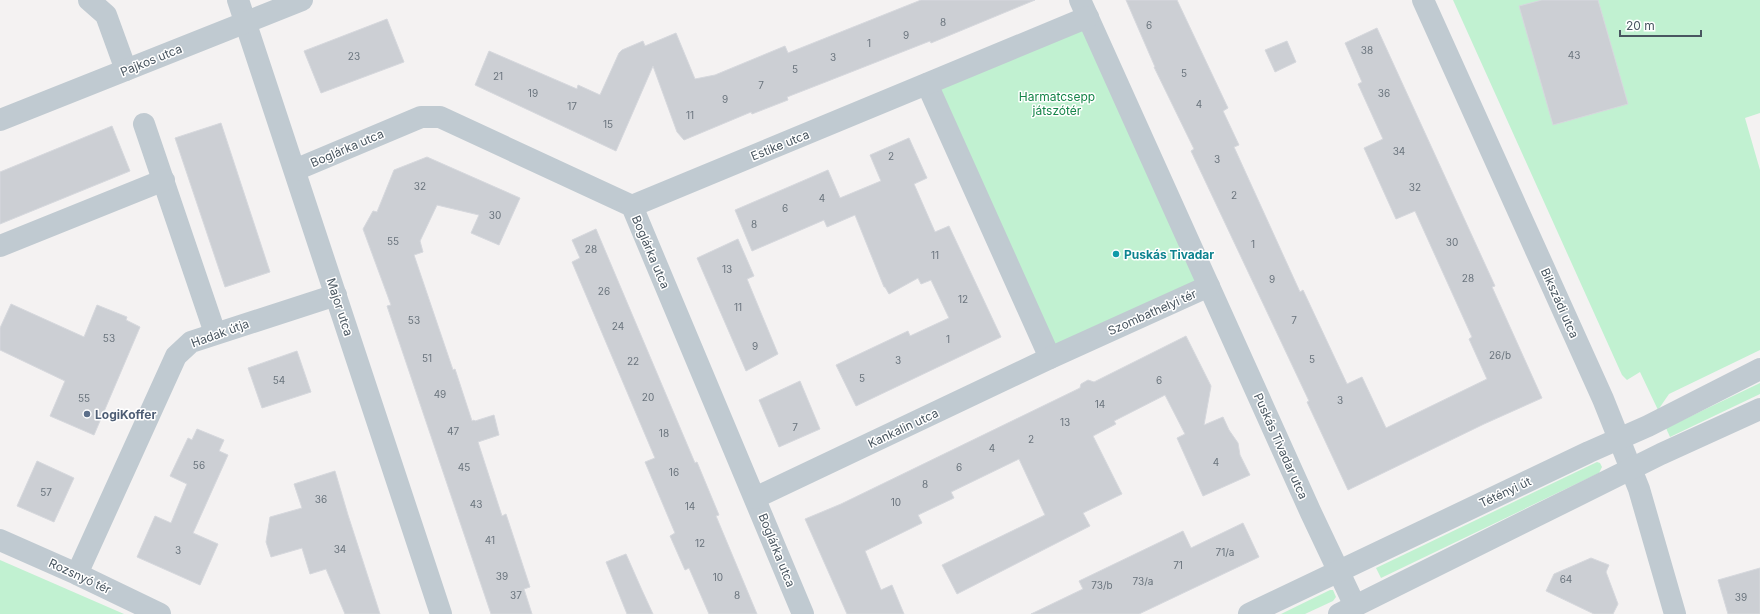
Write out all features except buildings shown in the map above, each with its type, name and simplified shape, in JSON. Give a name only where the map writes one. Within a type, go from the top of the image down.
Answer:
[{"type":"street","points":[[89,0],[106,15],[126,70]]},
{"type":"street","name":"Major utca","points":[[238,0],[441,614]]},
{"type":"street","name":"Pajkos utca","points":[[0,120],[302,0]]},
{"type":"street","name":"Bikszádi utca","points":[[1423,0],[1551,282],[1619,439],[1639,489],[1675,614]]},
{"type":"street","name":"Szombathelyi tér","points":[[927,84],[1084,9],[1209,286],[1050,358]]},
{"type":"street","points":[[927,84],[1050,358]]},
{"type":"street","name":"Estike utca","points":[[632,206],[927,84]]},
{"type":"street","name":"Boglárka utca","points":[[295,170],[421,117],[440,117],[632,206],[803,614]]},
{"type":"street","points":[[144,124],[215,334]]},
{"type":"street","points":[[0,246],[164,180]]},
{"type":"street","name":"Puskás Tivadar utca","points":[[1209,286],[1338,571],[1347,610]]},
{"type":"street","name":"Hadak útja","points":[[77,574],[176,356],[191,342],[336,295]]},
{"type":"street","name":"Kankalin utca","points":[[755,498],[1050,358]]},
{"type":"street","name":"Tétényi út","points":[[1249,614],[1648,426],[1760,368]]},
{"type":"street","points":[[1347,610],[1631,469],[1760,409]]},
{"type":"street","name":"Rozsnyó tér","points":[[0,540],[77,574],[160,614]]},
{"type":"green space","points":[[1453,0],[1760,0],[1760,113],[1745,118],[1760,170],[1760,350],[1669,394],[1658,410],[1640,372],[1627,380],[1622,375]]},
{"type":"green space","name":"Harmatcsepp játszótér","points":[[1088,17],[1209,286],[1050,358],[927,84]]},
{"type":"green space","points":[[1760,383],[1760,394],[1670,437],[1666,428]]},
{"type":"green space","points":[[1597,462],[1600,463],[1602,467],[1599,473],[1381,578],[1376,568]]},
{"type":"green space","points":[[0,560],[124,614],[0,614]]},
{"type":"green space","points":[[1330,590],[1333,590],[1336,597],[1333,601],[1305,614],[1281,614]]},
{"type":"place","name":"Puskás Tivadar","points":[[1116,254]]},
{"type":"place","name":"LogiKoffer","points":[[87,414]]}]
